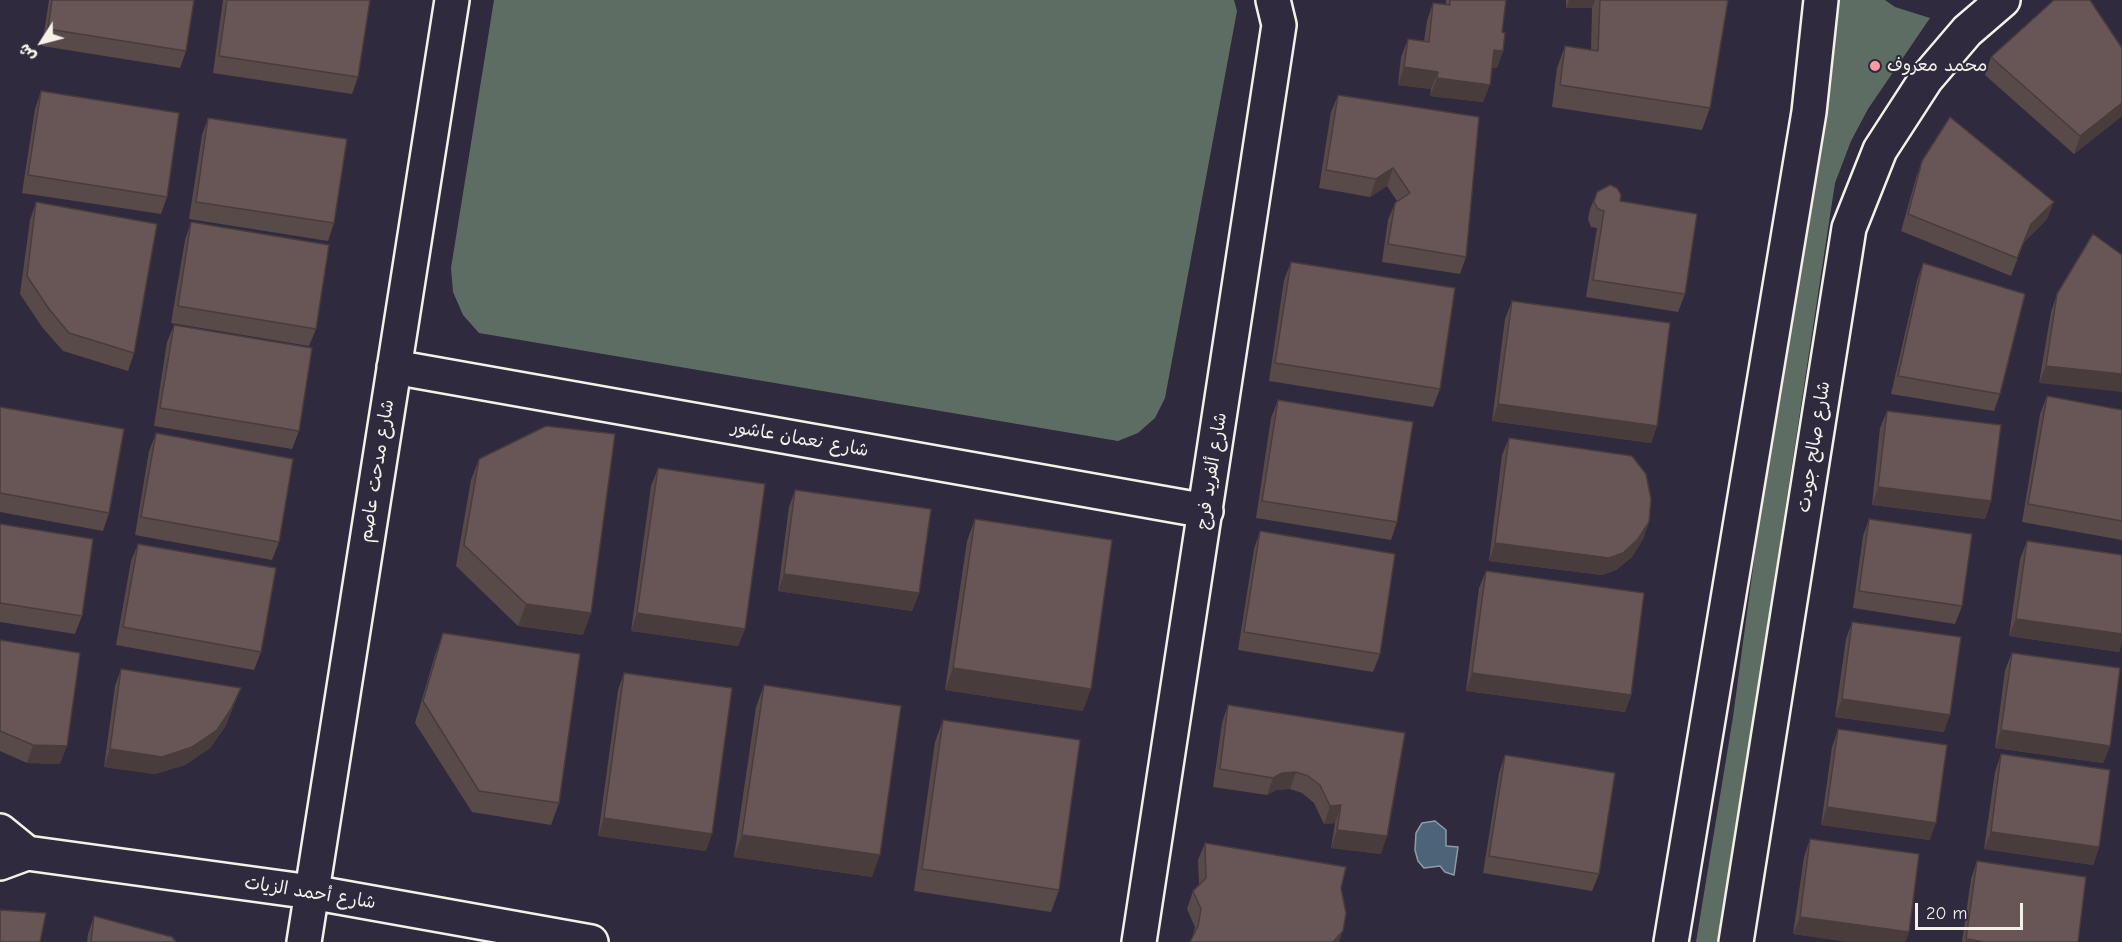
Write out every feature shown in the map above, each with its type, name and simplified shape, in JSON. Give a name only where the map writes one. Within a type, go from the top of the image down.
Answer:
[{"type":"street","name":"شارع مدحت عاصم","points":[[304,942],[310,892],[452,0]]},
{"type":"street","name":"شارع ألفريد فرج","points":[[1139,942],[1280,25],[1273,0]]},
{"type":"street","points":[[1671,942],[1809,112],[1821,0]]},
{"type":"street","name":"شارع صالح جودت","points":[[1736,942],[1849,228],[1880,150],[1926,79],[1967,31],[2003,0]]},
{"type":"street","name":"شارع نعمان عاشور","points":[[394,367],[1206,512]]},
{"type":"street","name":"شارع أحمد الزيات","points":[[0,831],[14,858],[310,892],[591,942]]},
{"type":"green space","points":[[494,0],[1234,0],[1237,11],[1165,398],[1155,418],[1138,433],[1118,441],[479,333],[463,315],[453,292],[451,268]]},
{"type":"green space","points":[[1838,0],[1885,0],[1895,7],[1930,18],[1868,109],[1851,141],[1835,183],[1719,942],[1696,942],[1733,717],[1772,426]]},
{"type":"water","points":[[1435,821],[1446,830],[1446,846],[1458,847],[1454,875],[1445,872],[1440,866],[1424,868],[1418,861],[1415,850],[1416,833],[1422,823]]},
{"type":"building","points":[[52,0],[194,0],[186,51],[48,29]]},
{"type":"building","points":[[227,0],[370,0],[358,77],[219,56]]},
{"type":"building","points":[[1450,0],[1506,0],[1502,32],[1505,33],[1503,51],[1494,50],[1490,85],[1437,78],[1438,72],[1404,67],[1408,39],[1429,42],[1433,3],[1450,5]]},
{"type":"building","points":[[1600,0],[1728,0],[1710,108],[1560,85],[1565,46],[1598,51]]},
{"type":"building","points":[[2054,0],[2090,0],[2122,48],[2122,103],[2080,136],[1991,57]]},
{"type":"building","points":[[41,91],[179,113],[167,197],[28,175]]},
{"type":"building","points":[[1338,95],[1479,117],[1466,257],[1388,244],[1395,203],[1410,193],[1393,168],[1376,179],[1326,170]]},
{"type":"building","points":[[1950,117],[2054,202],[2031,224],[2017,258],[1908,214],[1922,161]]},
{"type":"building","points":[[208,118],[347,139],[334,223],[196,202]]},
{"type":"building","points":[[1610,185],[1617,188],[1621,195],[1620,201],[1697,214],[1685,294],[1593,280],[1604,211],[1598,209],[1594,202],[1597,192]]},
{"type":"building","points":[[36,202],[157,224],[134,353],[69,333],[49,309],[27,276]]},
{"type":"building","points":[[191,222],[329,245],[316,329],[178,306]]},
{"type":"building","points":[[2093,234],[2122,255],[2122,374],[2046,366],[2057,294]]},
{"type":"building","points":[[1291,262],[1455,288],[1440,389],[1275,363]]},
{"type":"building","points":[[1923,263],[2025,294],[2000,394],[1898,376]]},
{"type":"building","points":[[1512,301],[1670,323],[1657,426],[1498,404]]},
{"type":"building","points":[[174,325],[312,348],[299,431],[160,408]]},
{"type":"building","points":[[2047,396],[2122,410],[2122,521],[2028,504]]},
{"type":"building","points":[[1278,400],[1413,422],[1397,522],[1262,501]]},
{"type":"building","points":[[0,407],[124,429],[109,513],[0,493]]},
{"type":"building","points":[[1887,411],[2001,425],[1991,501],[1878,487]]},
{"type":"building","points":[[546,426],[615,434],[591,613],[526,604],[464,545],[479,459]]},
{"type":"building","points":[[156,433],[293,459],[279,542],[141,517]]},
{"type":"building","points":[[1509,438],[1632,456],[1646,474],[1651,499],[1649,522],[1638,539],[1623,553],[1609,558],[1495,543]]},
{"type":"building","points":[[658,468],[765,484],[745,629],[637,613]]},
{"type":"building","points":[[795,490],[931,509],[919,593],[784,574]]},
{"type":"building","points":[[975,519],[1112,540],[1091,689],[953,668]]},
{"type":"building","points":[[1869,519],[1972,534],[1962,606],[1859,591]]},
{"type":"building","points":[[0,524],[93,539],[82,616],[0,603]]},
{"type":"building","points":[[1260,531],[1395,554],[1380,654],[1244,632]]},
{"type":"building","points":[[2027,541],[2122,555],[2122,634],[2016,619]]},
{"type":"building","points":[[138,544],[276,568],[261,652],[123,627]]},
{"type":"building","points":[[1486,571],[1644,593],[1631,695],[1472,673]]},
{"type":"building","points":[[1852,622],[1961,637],[1950,715],[1842,699]]},
{"type":"building","points":[[443,633],[580,654],[559,803],[479,791],[423,701]]},
{"type":"building","points":[[0,640],[80,653],[67,746],[33,745],[0,731]]},
{"type":"building","points":[[2012,653],[2120,668],[2110,746],[2001,730]]},
{"type":"building","points":[[121,669],[241,688],[217,730],[192,747],[162,757],[110,749]]},
{"type":"building","points":[[624,673],[732,688],[712,834],[604,818]]},
{"type":"building","points":[[764,685],[901,706],[880,855],[742,835]]},
{"type":"building","points":[[1228,705],[1405,733],[1387,836],[1337,830],[1341,805],[1330,806],[1320,785],[1308,776],[1296,772],[1282,773],[1273,778],[1220,769]]},
{"type":"building","points":[[943,720],[1080,740],[1059,890],[922,869]]},
{"type":"building","points":[[1838,729],[1947,745],[1936,823],[1827,807]]},
{"type":"building","points":[[2001,754],[2110,770],[2099,847],[1991,832]]},
{"type":"building","points":[[1505,755],[1615,773],[1599,874],[1489,856]]},
{"type":"building","points":[[1810,839],[1919,854],[1909,932],[1800,917]]},
{"type":"building","points":[[1205,843],[1346,867],[1341,888],[1346,913],[1343,931],[1333,942],[1190,942],[1198,926],[1201,909],[1193,891],[1206,878]]},
{"type":"building","points":[[1977,861],[2086,877],[2078,942],[1985,942],[1966,939]]},
{"type":"building","points":[[0,910],[46,913],[40,942],[0,942]]},
{"type":"building","points":[[94,916],[172,937],[176,942],[91,942]]},
{"type":"place","name":"محمد معروف","points":[[1875,66]]}]
